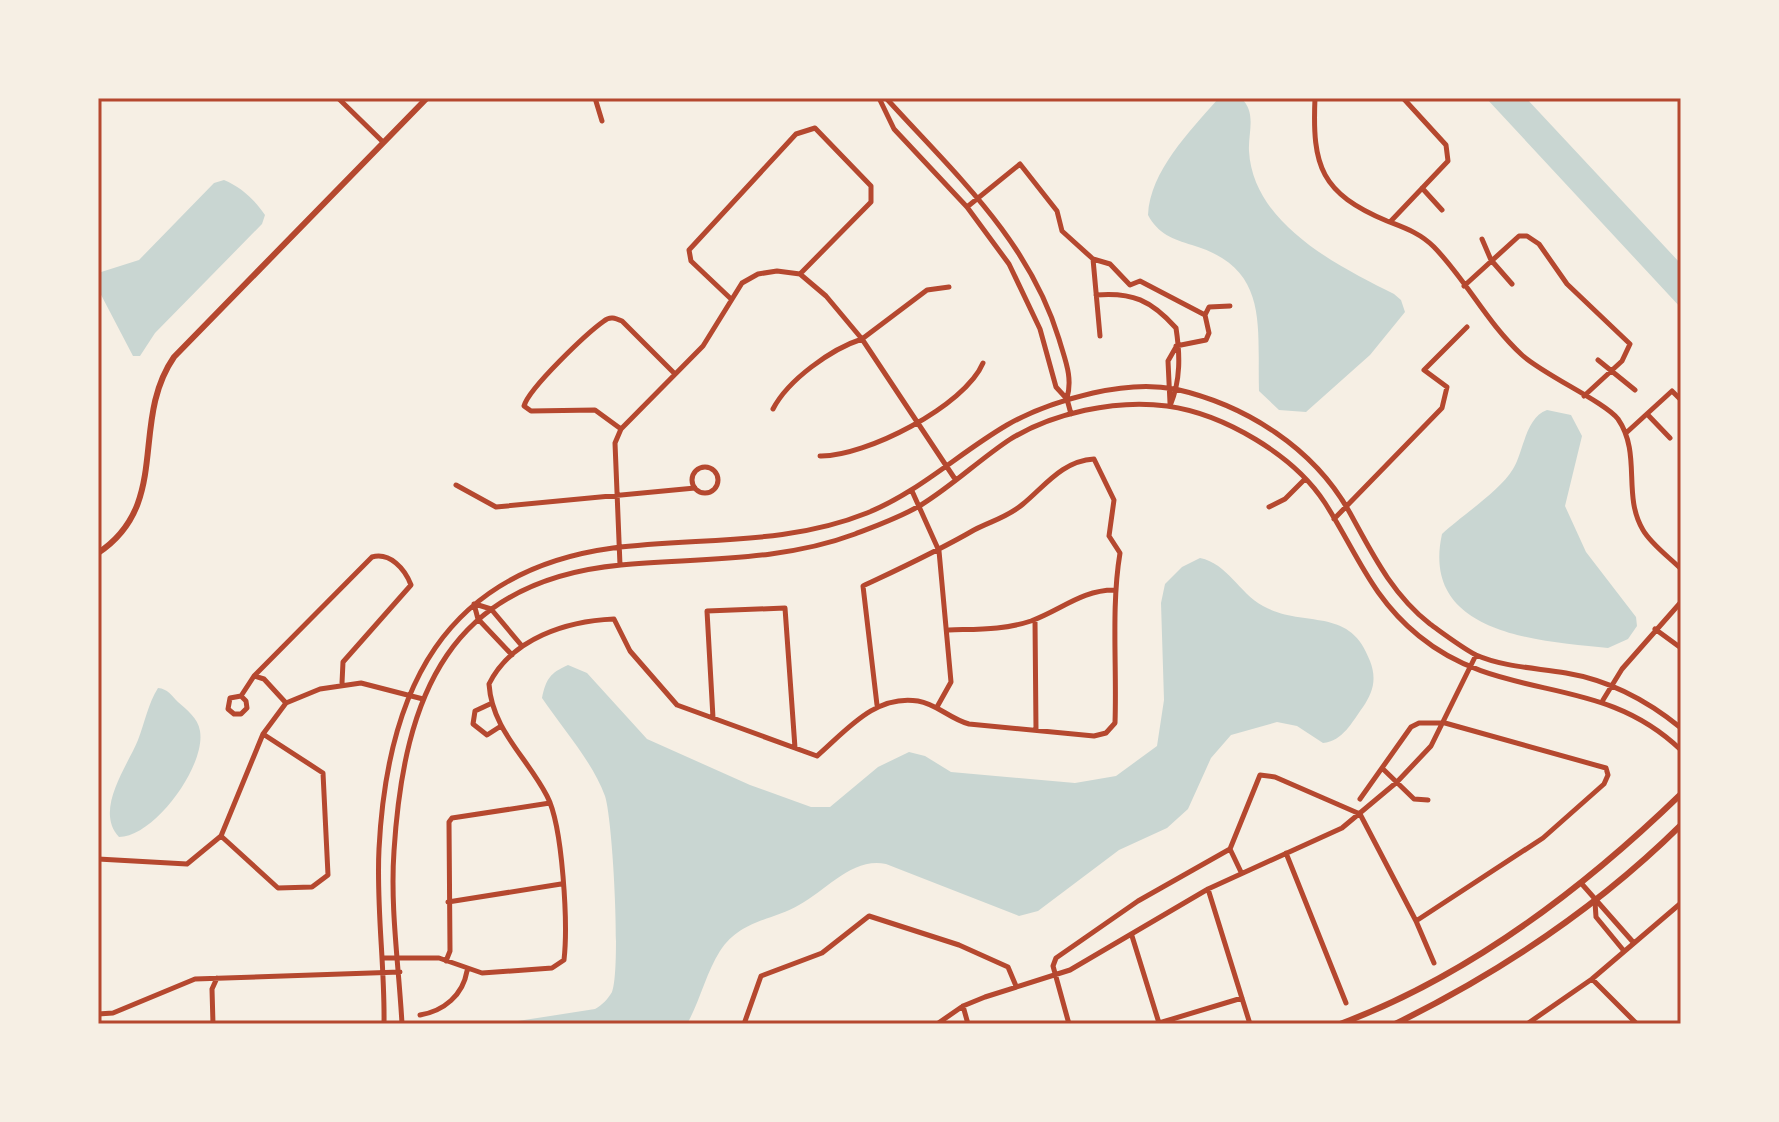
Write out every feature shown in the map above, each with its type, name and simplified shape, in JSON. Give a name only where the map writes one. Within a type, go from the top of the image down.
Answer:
[{"type":"main road","points":[[98,553],[115,542],[132,520],[142,500],[155,395],[168,366],[427,98]]},
{"type":"main road","points":[[1340,1024],[1448,972],[1532,921],[1581,883],[1681,794]]},
{"type":"main road","points":[[1395,1024],[1484,977],[1595,902],[1681,825]]},
{"type":"street","points":[[338,98],[383,142]]},
{"type":"street","points":[[595,98],[602,121]]},
{"type":"street","points":[[879,98],[894,129],[967,207],[1025,292],[1056,387],[1067,399],[1071,414]]},
{"type":"street","points":[[886,98],[979,197],[1019,250],[1040,288],[1072,382],[1067,399]]},
{"type":"street","points":[[1315,98],[1314,151],[1324,174],[1353,205],[1410,228],[1432,245],[1487,320],[1524,357],[1615,415],[1626,433],[1634,466],[1633,503],[1643,531],[1681,569]]},
{"type":"street","points":[[1390,222],[1448,161],[1446,145],[1403,98]]},
{"type":"street","points":[[730,298],[691,261],[689,250],[796,134],[815,128],[871,186],[872,194],[871,202],[800,274]]},
{"type":"street","points":[[967,207],[1020,164],[1057,211],[1062,231],[1093,259],[1110,264],[1130,285],[1130,294]]},
{"type":"street","points":[[1422,188],[1442,210]]},
{"type":"street","points":[[1464,286],[1519,236],[1527,236],[1539,244],[1567,284],[1630,344],[1630,351],[1584,396]]},
{"type":"street","points":[[1482,239],[1491,260],[1512,284]]},
{"type":"street","points":[[1093,259],[1100,336]]},
{"type":"street","points":[[620,566],[615,443],[621,429],[673,372],[703,346],[722,321],[730,298],[742,283],[758,274],[777,271],[800,274],[826,296],[862,339],[948,464],[955,479]]},
{"type":"street","points":[[1130,285],[1140,281],[1205,315]]},
{"type":"street","points":[[773,409],[781,394],[849,343],[862,339],[927,290],[949,287]]},
{"type":"street","points":[[1096,295],[1130,294],[1174,325],[1179,360],[1177,390],[1170,406]]},
{"type":"street","points":[[1176,346],[1206,340],[1209,333],[1205,315],[1211,306],[1230,306]]},
{"type":"street","points":[[621,429],[595,410],[531,411],[524,406],[535,389],[605,319],[614,317],[622,321],[673,372]]},
{"type":"street","points":[[1334,519],[1348,509],[1442,408],[1447,387],[1424,370],[1467,327]]},
{"type":"street","points":[[1170,406],[1168,361],[1176,346]]},
{"type":"street","points":[[1598,360],[1610,372],[1618,373],[1635,390]]},
{"type":"street","points":[[820,456],[835,457],[873,445],[918,421],[965,387],[979,374],[983,363]]},
{"type":"street","points":[[384,1024],[385,973],[379,850],[386,776],[409,695],[425,661],[457,618],[474,603],[519,575],[577,553],[619,547],[781,536],[824,528],[912,491],[1009,424],[1067,399],[1109,389],[1177,390],[1239,411],[1285,438],[1319,470],[1348,509],[1385,577],[1429,623],[1476,655],[1527,668],[1571,674],[1640,699],[1679,726],[1666,736]]},
{"type":"street","points":[[1626,433],[1672,391],[1681,400]]},
{"type":"street","points":[[402,1024],[393,855],[409,749],[423,699],[446,655],[478,619],[527,585],[558,574],[746,557],[795,550],[851,536],[920,505],[1010,440],[1071,414],[1170,406],[1225,423],[1250,435],[1272,449],[1323,500],[1376,594],[1421,637],[1471,667],[1521,685],[1603,700],[1666,736],[1681,750]]},
{"type":"street","points":[[1647,414],[1670,438]]},
{"type":"street","points":[[384,958],[446,961],[467,971],[524,970],[561,963],[566,946],[557,823],[550,803],[490,704],[489,684],[522,646],[561,626],[586,620],[614,619],[630,651],[667,698],[817,756],[877,705],[917,701],[936,707],[952,720],[969,724],[1094,736],[1112,727],[1118,628],[1114,590],[1120,553],[1109,536],[1114,500],[1094,459],[1083,460],[1046,479],[1024,504],[1001,520],[977,528],[939,551],[863,586],[877,705]]},
{"type":"street","points":[[456,485],[496,507],[695,488],[704,493],[713,490],[718,482],[715,472],[707,467],[697,470],[692,479],[695,488]]},
{"type":"street","points":[[1269,507],[1285,499],[1304,480]]},
{"type":"street","points":[[912,491],[939,551],[949,630],[951,682],[936,707]]},
{"type":"street","points":[[241,696],[254,676],[372,557],[380,554],[391,559],[407,574],[411,585],[343,662],[342,683]]},
{"type":"street","points":[[949,630],[1009,628],[1035,620],[1094,590],[1114,590]]},
{"type":"street","points":[[1603,700],[1622,669],[1681,602]]},
{"type":"street","points":[[474,603],[491,609],[522,646]]},
{"type":"street","points":[[474,603],[478,619],[512,655]]},
{"type":"street","points":[[713,718],[705,615],[710,609],[785,608],[795,748]]},
{"type":"street","points":[[1035,620],[1036,730]]},
{"type":"street","points":[[1655,629],[1681,648]]},
{"type":"street","points":[[937,1024],[963,1006],[1016,986],[1057,976],[1132,936],[1208,889],[1342,828],[1397,782],[1431,746],[1476,655]]},
{"type":"street","points":[[254,676],[264,679],[286,703]]},
{"type":"street","points":[[98,859],[187,864],[221,836],[263,734],[286,703],[342,683],[361,683],[423,699]]},
{"type":"street","points":[[490,704],[475,711],[473,724],[487,735],[501,726]]},
{"type":"street","points":[[1360,799],[1411,727],[1419,723],[1445,723],[1594,762],[1606,768],[1608,775],[1594,795],[1543,838],[1416,921]]},
{"type":"street","points":[[221,836],[278,888],[312,887],[328,875],[323,773],[263,734]]},
{"type":"street","points":[[1382,768],[1414,799],[1428,800]]},
{"type":"street","points":[[1069,1024],[1053,966],[1065,951],[1138,901],[1230,849],[1260,775],[1275,777],[1360,814],[1416,921],[1434,963]]},
{"type":"street","points":[[446,961],[450,951],[449,822],[452,818],[550,803]]},
{"type":"street","points":[[1230,849],[1241,872]]},
{"type":"street","points":[[1286,853],[1346,1003]]},
{"type":"street","points":[[1581,883],[1595,902],[1596,917],[1624,951]]},
{"type":"street","points":[[448,902],[561,884]]},
{"type":"street","points":[[1208,889],[1250,1024]]},
{"type":"street","points":[[1595,902],[1603,905],[1633,942]]},
{"type":"street","points":[[1527,1024],[1592,979],[1681,903]]},
{"type":"street","points":[[744,1024],[761,976],[822,953],[869,916],[959,945],[1008,967],[1016,986]]},
{"type":"street","points":[[1132,936],[1159,1023],[1242,998]]},
{"type":"street","points":[[420,1015],[430,1013],[456,997],[467,971]]},
{"type":"street","points":[[98,1014],[113,1013],[195,979],[400,972]]},
{"type":"street","points":[[213,1024],[212,989],[217,978]]},
{"type":"street","points":[[1592,979],[1637,1024]]},
{"type":"street","points":[[963,1006],[968,1024]]},
{"type":"shaded area","points":[[1241,98],[1250,116],[1249,151],[1254,177],[1265,200],[1302,239],[1348,270],[1394,294],[1401,300],[1405,312],[1370,355],[1306,412],[1279,410],[1259,391],[1259,344],[1254,302],[1247,284],[1235,268],[1217,255],[1167,235],[1156,227],[1148,215],[1156,183],[1184,138],[1218,99]]},
{"type":"shaded area","points":[[1486,98],[1526,98],[1681,264],[1681,308]]},
{"type":"shaded area","points":[[224,180],[242,190],[257,204],[265,215],[262,224],[155,333],[140,356],[133,356],[98,289],[98,273],[139,260],[214,183]]},
{"type":"shaded area","points":[[1547,410],[1571,415],[1582,436],[1565,506],[1586,552],[1636,617],[1637,626],[1628,639],[1608,648],[1549,641],[1490,626],[1466,612],[1449,593],[1440,567],[1442,534],[1507,477],[1517,462],[1529,427]]},
{"type":"shaded area","points":[[1200,558],[1226,572],[1263,606],[1279,613],[1338,625],[1351,632],[1361,644],[1370,661],[1373,685],[1363,707],[1342,735],[1323,743],[1297,726],[1277,722],[1231,735],[1211,758],[1188,809],[1167,828],[1119,850],[1038,911],[1019,916],[886,864],[862,865],[840,876],[799,905],[747,927],[728,940],[715,960],[687,1024],[499,1024],[595,1009],[612,992],[615,978],[615,895],[608,810],[593,770],[542,698],[547,681],[557,671],[568,665],[587,673],[647,739],[750,785],[811,807],[830,807],[878,767],[909,752],[925,756],[951,772],[1075,783],[1116,776],[1157,746],[1164,700],[1161,603],[1165,584],[1182,567]]},
{"type":"shaded area","points":[[158,688],[169,693],[195,718],[200,731],[200,746],[186,780],[162,813],[133,834],[119,837],[112,826],[111,802]]}]
